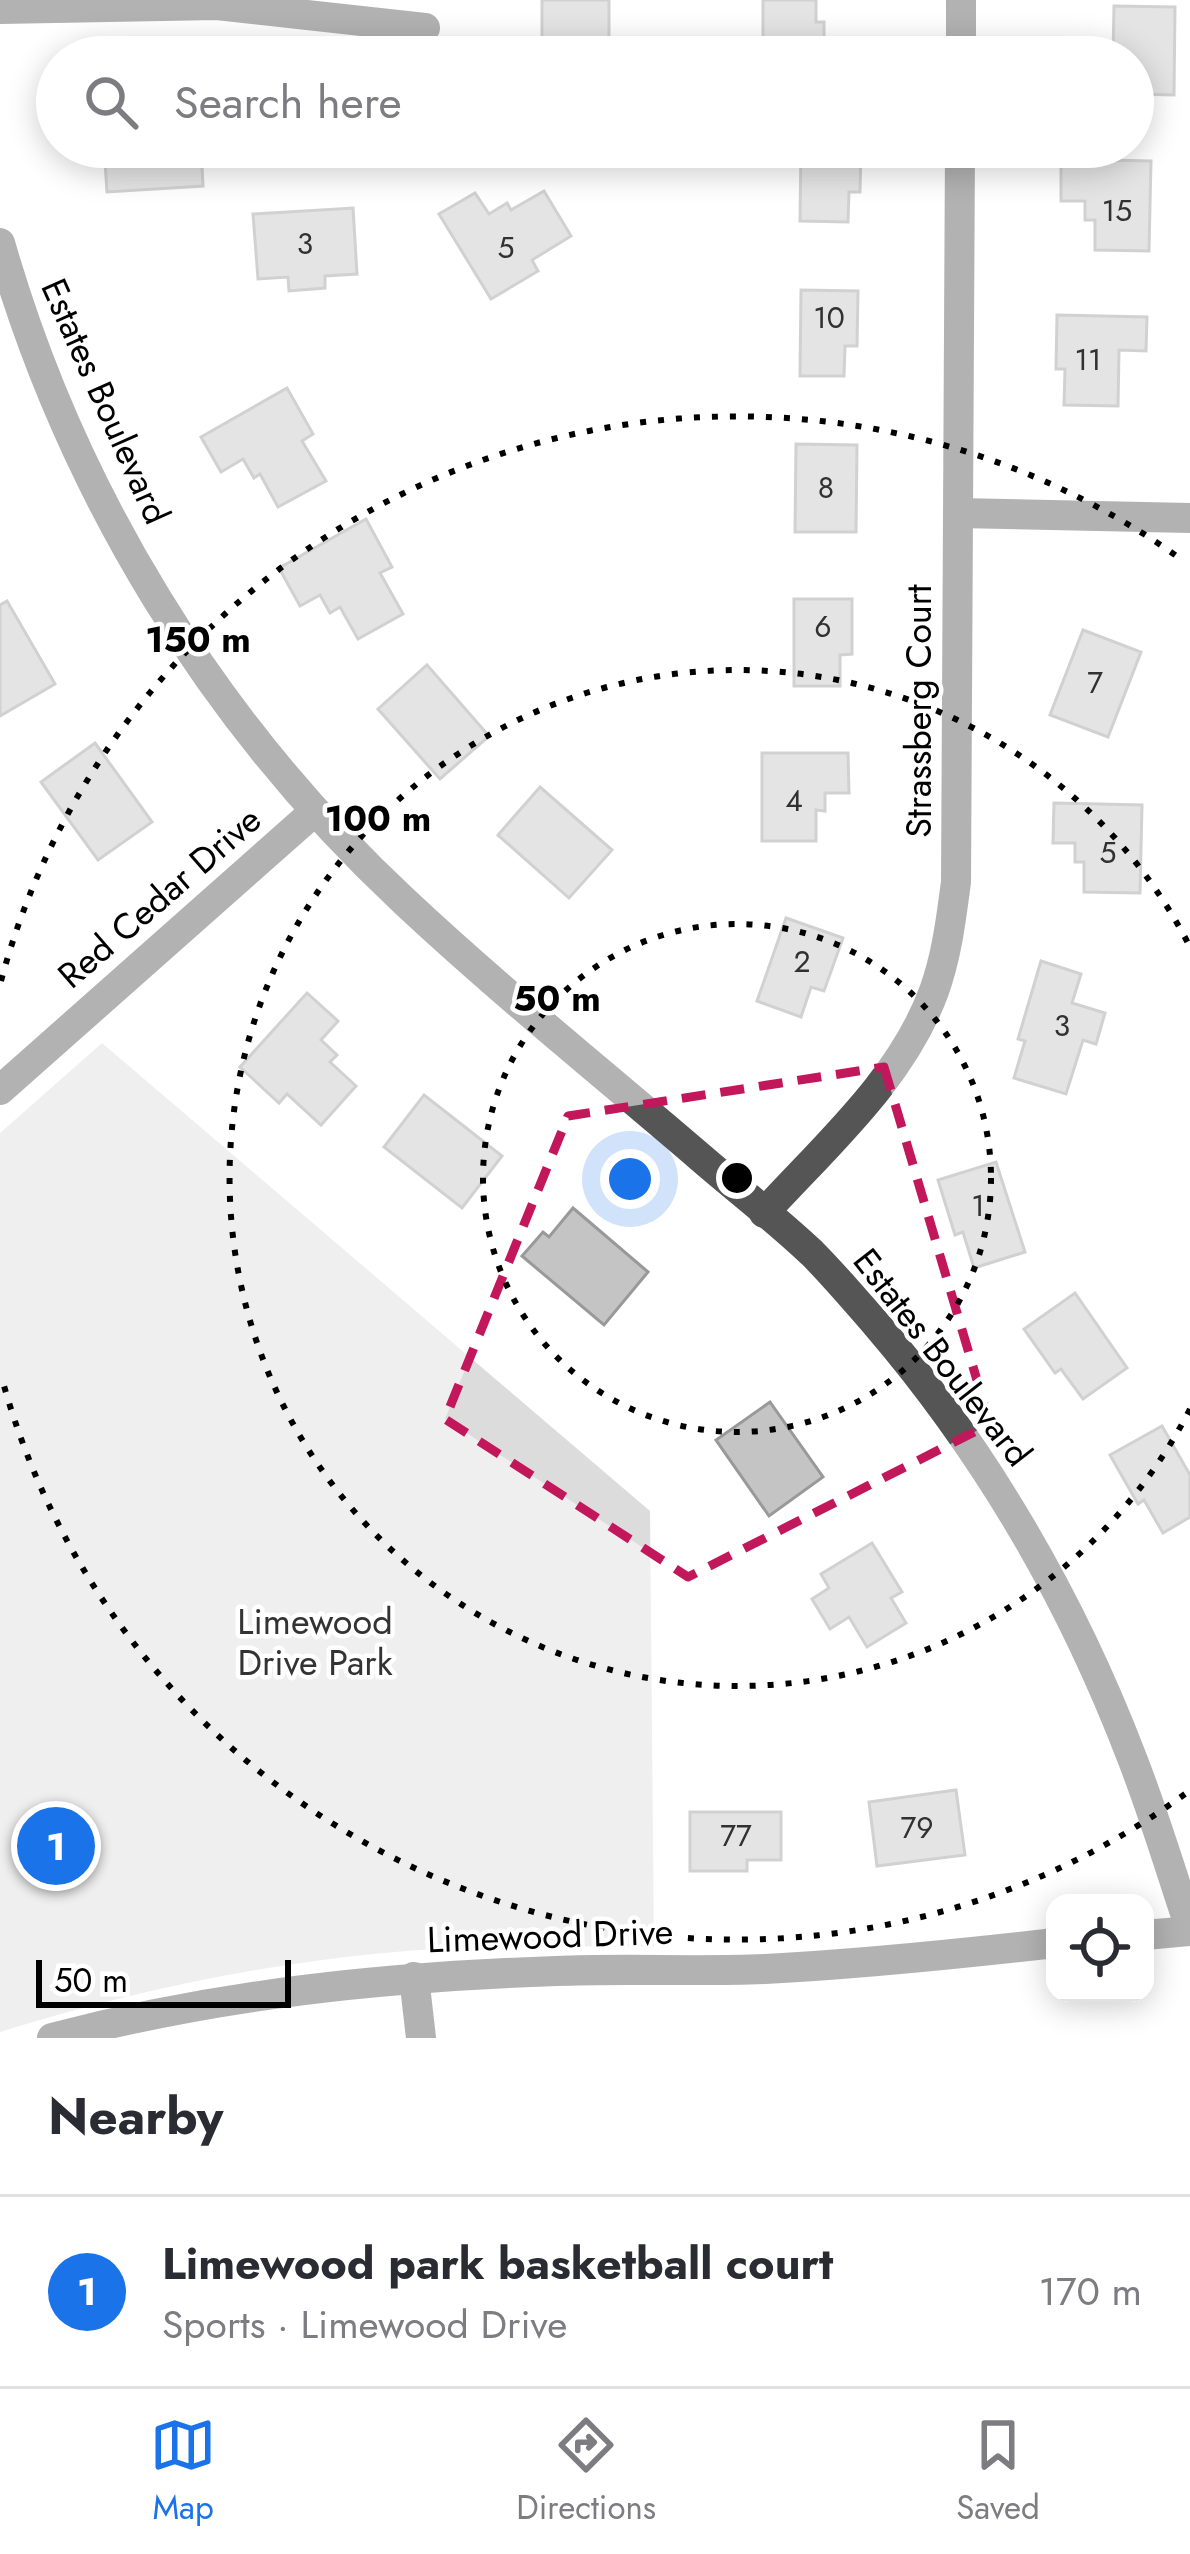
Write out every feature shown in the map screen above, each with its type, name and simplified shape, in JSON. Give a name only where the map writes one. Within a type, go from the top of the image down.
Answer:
[{"type":"street","points":[[961,36],[962,0]]},
{"type":"street","points":[[0,9],[217,5],[425,28]]},
{"type":"street","name":"Strassberg Court","points":[[764,1213],[882,1082],[933,994],[949,942],[956,882],[960,168]]},
{"type":"street","name":"Estates Boulevard","points":[[0,243],[50,390],[91,481],[139,569],[251,735],[315,811],[404,900],[812,1254],[940,1404],[998,1488],[1094,1666],[1133,1760],[1190,1930]]},
{"type":"street","points":[[958,513],[1190,518]]},
{"type":"street","name":"Red Cedar Drive","points":[[0,1090],[315,811]]},
{"type":"street","points":[[1154,1934],[1190,1930]]},
{"type":"street","name":"Limewood Drive","points":[[52,2038],[131,2017],[241,1997],[414,1978],[561,1970],[784,1968],[901,1961],[1046,1944]]},
{"type":"street","points":[[414,1978],[421,2038]]},
{"type":"highlighted area","points":[[884,1067],[990,1424],[688,1577],[445,1419],[568,1116]]},
{"type":"green space","name":"Limewood Drive Park","points":[[102,1043],[650,1511],[654,1947],[498,1946],[309,1962],[122,1998],[0,2032],[0,1133]]},
{"type":"building","points":[[542,0],[609,0],[609,36],[542,36]]},
{"type":"building","points":[[763,0],[816,0],[816,22],[824,22],[824,36],[763,36]]},
{"type":"building","points":[[1114,6],[1175,7],[1174,95],[1154,95],[1154,36],[1113,36]]},
{"type":"building","points":[[105,168],[202,168],[203,186],[107,192]]},
{"type":"building","points":[[801,168],[861,168],[860,192],[849,192],[848,222],[800,221]]},
{"type":"building","points":[[1061,168],[1151,168],[1149,251],[1095,250],[1095,220],[1085,220],[1085,201],[1061,201]]},
{"type":"building","points":[[544,191],[571,236],[532,260],[538,271],[491,299],[439,214],[475,193],[489,214],[507,203],[511,210]]},
{"type":"building","points":[[353,208],[357,274],[325,276],[325,288],[289,291],[288,277],[258,279],[253,214]]},
{"type":"building","points":[[801,290],[858,291],[857,346],[845,346],[844,376],[800,376]]},
{"type":"building","points":[[1057,315],[1147,317],[1146,351],[1119,350],[1118,406],[1064,405],[1065,369],[1056,369]]},
{"type":"building","points":[[287,388],[313,434],[302,441],[326,481],[278,507],[260,474],[254,478],[243,459],[221,472],[201,437]]},
{"type":"building","points":[[796,444],[857,445],[856,532],[795,532]]},
{"type":"building","points":[[366,519],[392,567],[380,573],[403,614],[358,639],[340,607],[330,613],[320,595],[300,606],[279,568]]},
{"type":"building","points":[[794,599],[852,599],[852,654],[840,655],[840,686],[794,686]]},
{"type":"building","points":[[7,601],[55,684],[0,716],[0,605]]},
{"type":"building","points":[[1083,630],[1141,652],[1108,737],[1050,715]]},
{"type":"building","points":[[427,665],[489,736],[440,779],[378,709]]},
{"type":"building","points":[[95,743],[152,822],[98,860],[41,782]]},
{"type":"building","points":[[762,753],[848,753],[849,793],[825,793],[825,811],[816,810],[816,841],[762,841]]},
{"type":"building","points":[[540,787],[612,850],[569,898],[498,835]]},
{"type":"building","points":[[1054,803],[1142,805],[1140,893],[1084,892],[1084,862],[1075,862],[1075,843],[1053,843]]},
{"type":"building","points":[[786,918],[843,938],[824,991],[811,987],[801,1017],[757,1001]]},
{"type":"building","points":[[1041,961],[1081,974],[1072,1003],[1105,1013],[1096,1044],[1083,1040],[1066,1094],[1014,1078],[1025,1041],[1018,1039]]},
{"type":"building","points":[[307,993],[338,1021],[321,1040],[337,1055],[330,1062],[356,1086],[321,1125],[287,1094],[279,1103],[240,1067]]},
{"type":"building","points":[[424,1095],[502,1156],[462,1208],[384,1147]]},
{"type":"building","points":[[996,1162],[1025,1252],[974,1268],[963,1232],[955,1235],[938,1180]]},
{"type":"building","points":[[573,1208],[648,1272],[604,1325],[522,1256],[543,1232],[549,1237]]},
{"type":"building","points":[[1075,1293],[1127,1368],[1083,1399],[1061,1369],[1055,1373],[1024,1329]]},
{"type":"building","points":[[770,1402],[823,1477],[769,1516],[716,1440]]},
{"type":"building","points":[[1162,1426],[1190,1475],[1190,1517],[1163,1533],[1144,1500],[1138,1504],[1110,1455]]},
{"type":"building","points":[[872,1543],[902,1592],[891,1598],[906,1623],[867,1647],[849,1617],[830,1629],[812,1599],[829,1588],[821,1574]]},
{"type":"building","points":[[956,1790],[965,1855],[877,1866],[869,1802]]},
{"type":"building","points":[[690,1812],[781,1812],[781,1860],[747,1860],[747,1871],[690,1871]]},
{"type":"place","name":"Limewood park basketball court","points":[[56,1846]]}]
